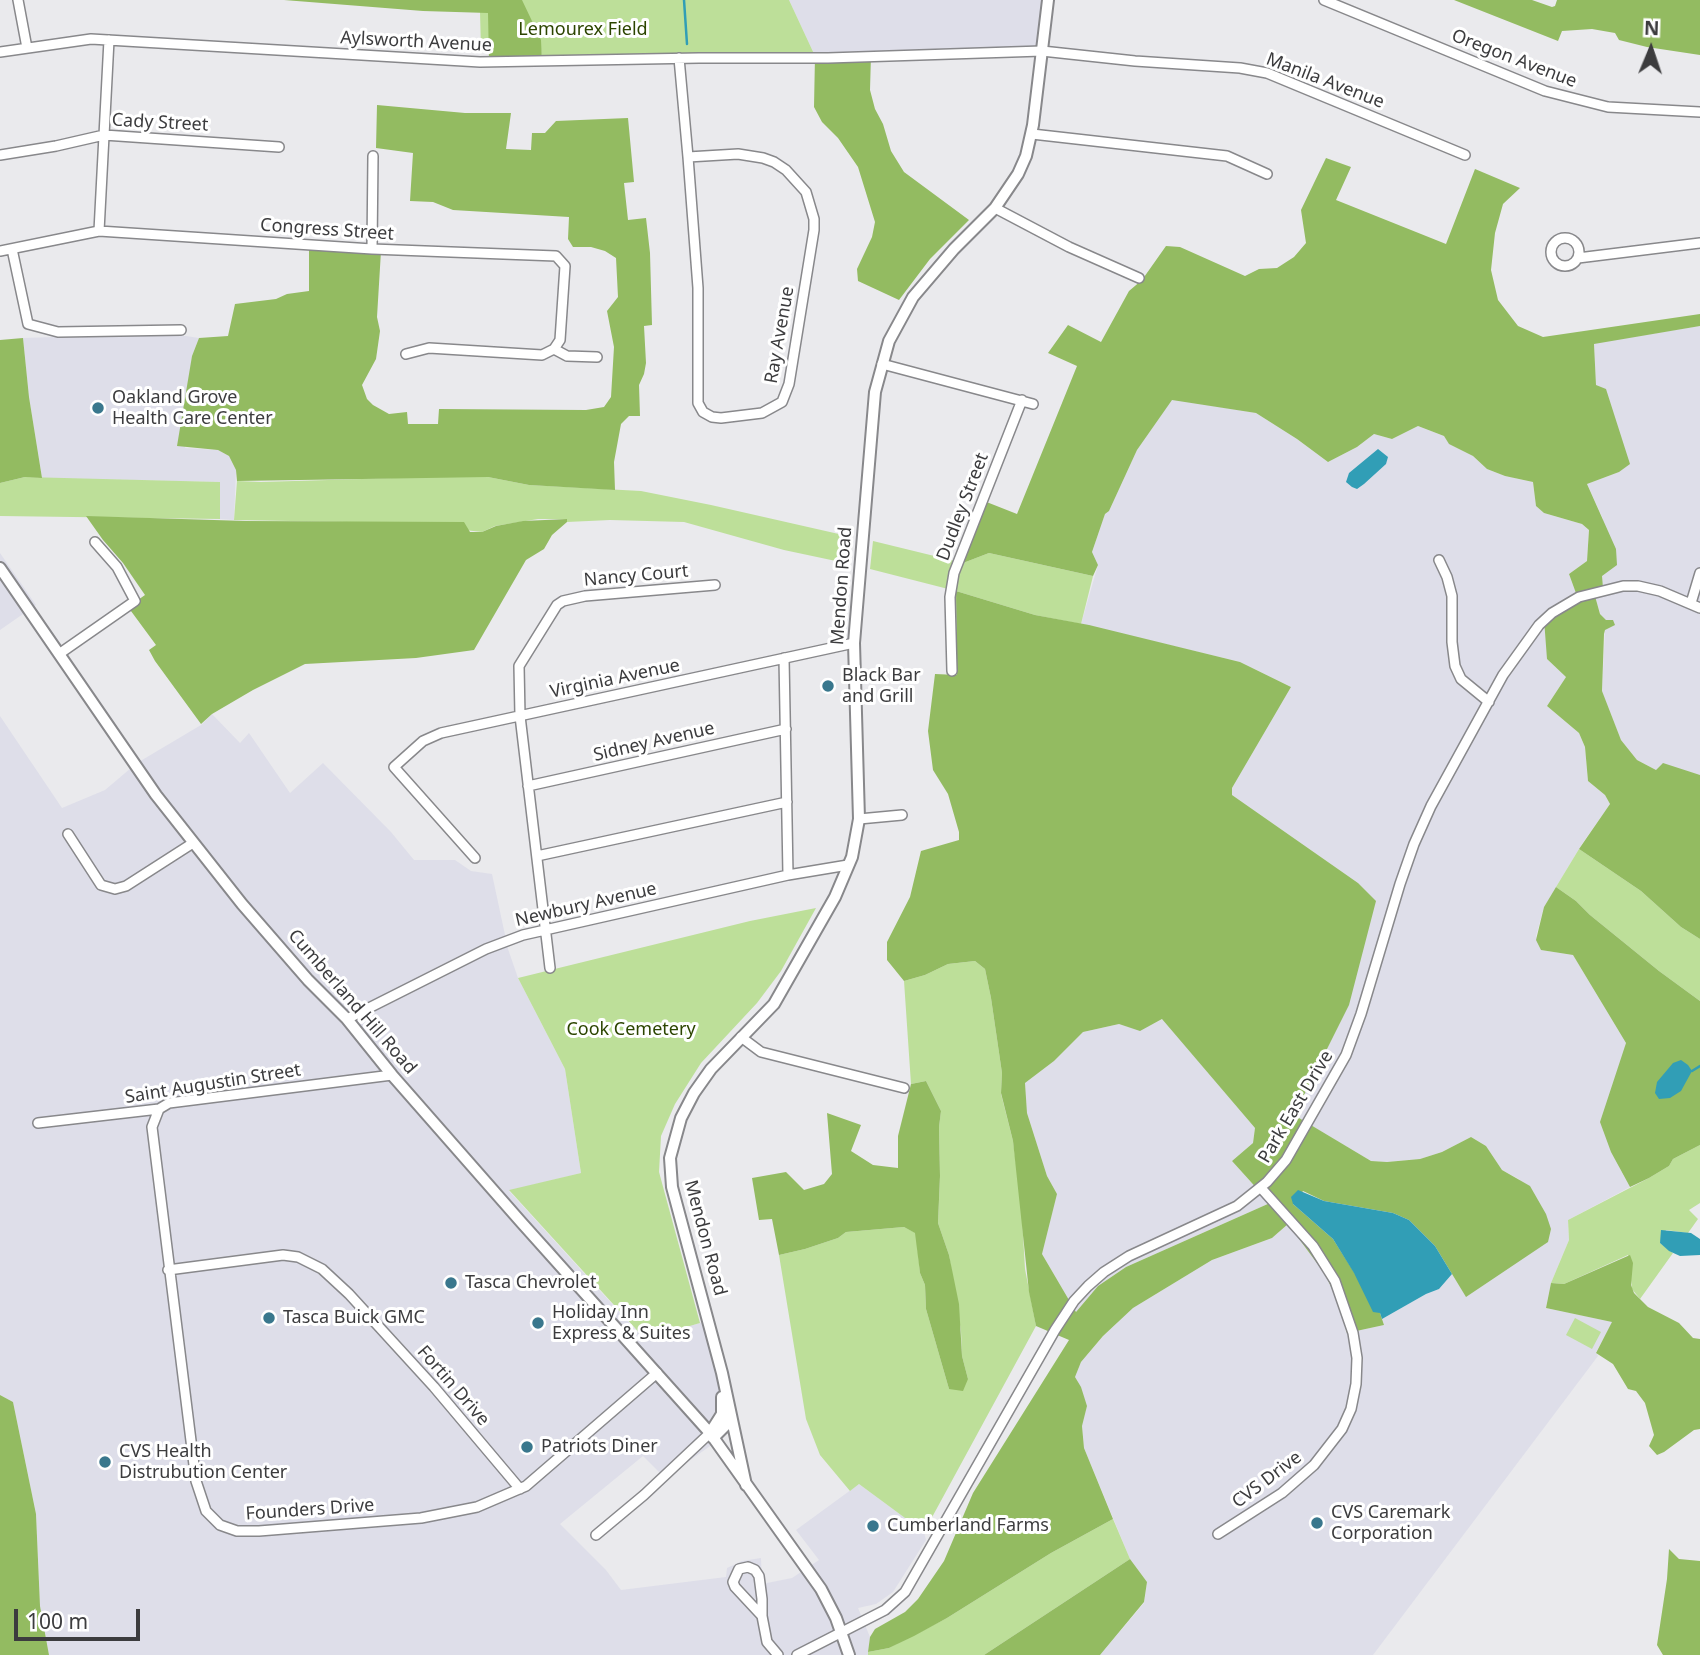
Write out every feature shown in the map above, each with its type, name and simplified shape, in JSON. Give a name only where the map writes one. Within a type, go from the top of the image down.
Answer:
[{"type":"main road","name":"Mendon Road","points":[[746,1485],[722,1373],[672,1187],[670,1158],[681,1118],[694,1093],[711,1069],[774,1004],[835,897],[848,865],[859,818],[854,643],[874,392],[897,322],[912,297],[947,256],[995,208],[1018,174],[1032,134],[1048,0]]},
{"type":"main road","name":"Cumberland Hill Road","points":[[0,568],[156,795],[193,842],[302,974],[346,1019],[392,1075],[712,1436]]},
{"type":"main road","name":"Mendon Road","points":[[712,1436],[722,1414],[722,1373]]},
{"type":"main road","points":[[731,1416],[727,1424],[712,1436],[821,1589],[842,1632],[849,1655]]},
{"type":"street","points":[[18,0],[27,48]]},
{"type":"street","name":"Oregon Avenue","points":[[1324,0],[1545,91],[1608,107],[1700,111]]},
{"type":"street","name":"Aylsworth Avenue","points":[[0,52],[85,39],[480,62],[828,58],[1042,51]]},
{"type":"street","points":[[99,231],[109,40]]},
{"type":"street","name":"Manila Avenue","points":[[1042,51],[1267,73],[1465,155]]},
{"type":"street","name":"Ray Avenue","points":[[679,58],[698,288],[698,404],[703,412],[712,417],[733,418],[762,413],[782,402],[789,384],[814,230],[812,209],[806,192],[786,170],[774,162],[737,154],[688,157]]},
{"type":"street","points":[[1032,134],[1227,156],[1267,174]]},
{"type":"street","name":"Cady Street","points":[[0,155],[104,135],[279,146]]},
{"type":"street","points":[[372,249],[373,156]]},
{"type":"street","points":[[995,208],[1069,247],[1139,278]]},
{"type":"street","name":"Congress Street","points":[[0,251],[99,231],[372,249],[556,256],[565,266],[560,340],[554,349]]},
{"type":"street","points":[[1578,258],[1700,243]]},
{"type":"street","points":[[12,248],[28,324],[58,332],[181,330]]},
{"type":"street","points":[[406,354],[429,348],[542,355],[554,349],[567,356],[597,358]]},
{"type":"street","points":[[882,364],[1033,404]]},
{"type":"street","name":"Dudley Street","points":[[952,671],[950,597],[954,573],[1022,400]]},
{"type":"street","points":[[59,654],[135,601],[117,567],[95,542]]},
{"type":"street","points":[[1439,560],[1447,577],[1451,596],[1455,666],[1461,679],[1489,702]]},
{"type":"street","points":[[1695,606],[1700,573]]},
{"type":"street","name":"Nancy Court","points":[[520,716],[520,666],[563,600],[598,594],[715,585]]},
{"type":"street","name":"Park East Drive","points":[[797,1655],[878,1614],[899,1599],[1055,1330],[1081,1293],[1104,1272],[1129,1256],[1219,1216],[1261,1188],[1292,1152],[1346,1055],[1414,844],[1431,806],[1517,654],[1539,625],[1552,613],[1579,597],[1608,588],[1639,586],[1660,591],[1695,606]]},
{"type":"street","name":"Virginia Avenue","points":[[475,858],[394,767],[430,736],[854,643]]},
{"type":"street","points":[[784,658],[788,875]]},
{"type":"street","points":[[520,716],[550,968]]},
{"type":"street","name":"Sidney Avenue","points":[[528,786],[786,729]]},
{"type":"street","points":[[537,856],[787,802]]},
{"type":"street","points":[[859,818],[902,815]]},
{"type":"street","points":[[68,834],[101,885],[115,889],[126,887],[193,842]]},
{"type":"street","name":"Newbury Avenue","points":[[346,1019],[486,949],[546,929],[788,875],[848,865]]},
{"type":"street","points":[[741,1037],[761,1052],[904,1088]]},
{"type":"street","name":"Saint Augustin Street","points":[[38,1123],[159,1109],[169,1102],[392,1075]]},
{"type":"street","name":"Founders Drive","points":[[159,1109],[152,1127],[198,1492],[206,1511],[220,1525],[237,1531],[259,1531],[421,1518],[477,1507],[520,1489],[547,1470],[657,1373]]},
{"type":"street","name":"CVS Drive","points":[[1218,1534],[1282,1493],[1314,1465],[1342,1429],[1351,1409],[1356,1384],[1357,1358],[1353,1333],[1335,1281],[1313,1246],[1261,1188]]},
{"type":"street","name":"Fortin Drive","points":[[168,1270],[284,1255],[298,1257],[322,1269],[349,1294],[434,1387],[520,1489]]},
{"type":"street","points":[[596,1535],[712,1436]]},
{"type":"street","points":[[761,1616],[735,1587],[734,1575],[739,1569],[748,1567],[755,1570],[759,1576],[761,1616],[767,1642],[778,1655]]},
{"type":"shaded area","points":[[789,0],[1045,0],[1040,57],[815,56]]},
{"type":"shaded area","points":[[1700,326],[1700,775],[1684,771],[1656,770],[1637,760],[1621,740],[1602,692],[1605,630],[1595,596],[1602,576],[1603,519],[1587,484],[1619,472],[1596,385],[1594,343]]},
{"type":"shaded area","points":[[118,335],[199,338],[192,356],[185,448],[218,450],[229,456],[236,470],[234,520],[220,519],[220,482],[42,478],[23,338]]},
{"type":"shaded area","points":[[1172,399],[1256,413],[1328,462],[1357,447],[1374,434],[1392,439],[1418,426],[1444,436],[1450,444],[1473,456],[1487,469],[1533,482],[1536,506],[1544,513],[1582,524],[1589,530],[1587,561],[1569,574],[1577,596],[1547,659],[1566,677],[1547,706],[1579,733],[1585,747],[1588,781],[1605,795],[1610,804],[1544,907],[1536,936],[1541,950],[1573,955],[1626,1043],[1623,1056],[1619,1167],[1630,1187],[1568,1220],[1569,1240],[1551,1283],[1546,1308],[1613,1322],[1596,1352],[1598,1356],[1373,1655],[1100,1655],[1144,1603],[1147,1582],[1130,1559],[1084,1448],[1082,1426],[1087,1406],[1075,1377],[1081,1362],[1103,1336],[1133,1308],[1212,1260],[1272,1238],[1289,1223],[1325,1274],[1339,1304],[1346,1333],[1384,1325],[1382,1319],[1439,1289],[1452,1274],[1466,1296],[1548,1240],[1519,1179],[1502,1170],[1486,1146],[1471,1137],[1442,1152],[1420,1159],[1371,1161],[1293,1115],[1340,1023],[1358,883],[1232,795],[1232,788],[1291,687],[1240,662],[1081,624],[1098,565],[1092,552],[1105,514],[1109,511],[1137,450]]},
{"type":"shaded area","points":[[0,553],[36,605],[0,630]]},
{"type":"shaded area","points":[[212,714],[240,743],[249,733],[290,793],[323,763],[391,832],[414,860],[455,860],[471,871],[492,874],[508,949],[518,978],[565,1069],[581,1173],[509,1191],[644,1339],[707,1321],[725,1395],[720,1439],[665,1478],[643,1456],[560,1524],[606,1570],[621,1590],[726,1577],[727,1568],[742,1561],[761,1558],[762,1584],[792,1578],[819,1560],[796,1530],[859,1484],[924,1532],[926,1540],[893,1592],[876,1604],[858,1608],[870,1637],[868,1655],[49,1655],[40,1606],[36,1514],[13,1402],[0,1395],[0,716],[62,808],[105,790],[137,763],[201,725]]},
{"type":"shaded area","points":[[1163,1019],[1255,1128],[1253,1143],[1232,1161],[1270,1203],[1126,1267],[1098,1286],[1076,1312],[1042,1254],[1057,1194],[1047,1176],[1027,1113],[1025,1083],[1054,1061],[1083,1032],[1119,1024],[1140,1030]]},
{"type":"green space","points":[[284,0],[522,0],[541,40],[542,62],[489,61],[488,13],[423,11]]},
{"type":"green space","name":"Lemourex Field","points":[[292,0],[789,0],[815,56],[542,62],[541,49],[481,49],[480,12]]},
{"type":"green space","points":[[1454,0],[1532,0],[1552,7],[1557,0],[1700,0],[1700,55],[1647,47],[1619,40],[1615,33],[1592,29],[1562,31],[1558,41]]},
{"type":"green space","points":[[871,55],[870,90],[891,151],[904,172],[969,220],[930,259],[899,300],[858,281],[857,269],[872,237],[875,222],[858,167],[838,138],[822,122],[814,107],[815,56]]},
{"type":"green space","points":[[377,105],[465,113],[511,113],[506,149],[531,150],[532,133],[545,133],[556,121],[628,118],[634,182],[624,183],[628,220],[646,218],[652,325],[644,326],[646,363],[639,385],[640,416],[629,416],[621,424],[614,462],[615,490],[529,485],[488,477],[237,481],[236,470],[229,456],[218,450],[177,446],[192,356],[199,338],[228,336],[235,304],[276,299],[287,294],[309,291],[309,247],[381,251],[377,317],[380,331],[376,359],[362,385],[367,399],[373,405],[389,414],[407,412],[408,424],[438,424],[439,409],[586,410],[604,407],[611,397],[614,347],[607,311],[618,297],[616,258],[591,247],[573,247],[568,239],[569,217],[453,210],[433,202],[410,201],[413,153],[376,148]]},
{"type":"green space","points":[[1326,158],[1351,167],[1336,200],[1446,244],[1475,169],[1520,188],[1503,204],[1495,233],[1491,270],[1498,300],[1518,326],[1543,337],[1700,314],[1700,326],[1594,344],[1596,385],[1606,389],[1630,464],[1619,472],[1587,484],[1616,549],[1617,565],[1602,576],[1603,588],[1595,596],[1600,614],[1606,620],[1613,620],[1615,625],[1605,630],[1604,634],[1602,691],[1621,740],[1637,760],[1656,770],[1663,763],[1700,775],[1700,939],[1681,927],[1641,891],[1579,849],[1610,804],[1605,795],[1588,781],[1585,747],[1579,733],[1547,706],[1566,677],[1547,659],[1544,619],[1577,596],[1569,574],[1587,561],[1589,530],[1582,524],[1544,513],[1536,506],[1533,482],[1487,469],[1473,456],[1449,444],[1444,436],[1418,426],[1392,439],[1374,434],[1357,447],[1328,462],[1256,413],[1172,400],[1137,450],[1109,511],[1105,514],[1092,552],[1098,565],[1093,576],[989,553],[963,563],[984,501],[1017,514],[1077,366],[1048,353],[1068,325],[1101,342],[1129,291],[1142,280],[1166,246],[1180,247],[1245,276],[1259,269],[1277,268],[1294,257],[1306,243],[1301,210]]},
{"type":"green space","points":[[23,338],[42,478],[25,477],[0,483],[0,340]]},
{"type":"green space","points":[[25,477],[220,482],[220,519],[0,516],[0,483]]},
{"type":"green space","points":[[488,477],[529,485],[641,491],[711,505],[852,537],[850,564],[784,550],[684,522],[567,522],[566,519],[538,519],[495,526],[482,532],[403,523],[234,520],[237,481]]},
{"type":"green space","points":[[86,516],[246,521],[464,522],[470,532],[482,532],[496,526],[523,521],[567,519],[567,522],[552,535],[544,549],[526,560],[474,650],[416,658],[305,664],[253,690],[212,714],[201,724],[155,661],[149,650],[156,645],[128,607],[145,595]]},
{"type":"green space","points":[[873,541],[963,563],[989,553],[1093,576],[1081,624],[1035,615],[870,569]]},
{"type":"green space","points":[[956,591],[1035,615],[1089,625],[1240,662],[1291,687],[1232,788],[1232,795],[1358,883],[1376,901],[1349,1005],[1294,1115],[1371,1161],[1420,1159],[1442,1152],[1471,1137],[1486,1146],[1502,1170],[1530,1186],[1551,1229],[1548,1242],[1466,1297],[1435,1246],[1409,1220],[1393,1213],[1324,1201],[1303,1191],[1293,1204],[1333,1239],[1380,1313],[1384,1325],[1347,1333],[1339,1304],[1325,1274],[1288,1224],[1272,1238],[1212,1260],[1133,1308],[1103,1336],[1081,1362],[1075,1377],[1087,1406],[1082,1426],[1084,1448],[1113,1519],[1051,1553],[914,1636],[889,1648],[868,1652],[870,1637],[875,1629],[905,1612],[918,1599],[944,1561],[973,1493],[1069,1340],[1036,1326],[1029,1292],[1013,1141],[1001,1093],[1002,1073],[985,969],[975,961],[948,964],[904,981],[887,960],[887,942],[910,897],[921,851],[959,840],[948,794],[933,770],[928,731],[935,674],[957,675]],"holes":[[[1162,1019],[1255,1128],[1253,1143],[1232,1161],[1270,1203],[1126,1267],[1098,1286],[1076,1312],[1042,1254],[1057,1194],[1047,1176],[1027,1113],[1025,1083],[1054,1061],[1083,1032],[1119,1024],[1140,1031]]]},
{"type":"green space","points":[[1579,849],[1641,891],[1681,927],[1700,939],[1700,1001],[1556,887]]},
{"type":"green space","points":[[1556,887],[1700,1001],[1700,1145],[1630,1187],[1611,1152],[1600,1122],[1626,1043],[1573,955],[1541,950],[1536,940],[1544,907]]},
{"type":"green space","name":"Cook Cemetery","points":[[816,908],[781,971],[757,1003],[701,1063],[675,1104],[661,1136],[659,1172],[700,1323],[645,1339],[509,1190],[581,1173],[565,1069],[518,978],[750,921]]},
{"type":"green space","points":[[975,961],[985,969],[991,998],[1002,1073],[1001,1094],[1013,1141],[1021,1201],[1025,1269],[1036,1326],[924,1532],[859,1484],[850,1491],[820,1455],[806,1419],[779,1255],[838,1238],[846,1232],[904,1227],[916,1233],[920,1273],[925,1285],[926,1309],[949,1389],[968,1379],[962,1356],[961,1331],[949,1255],[938,1223],[941,1111],[926,1081],[911,1084],[904,981],[948,964]]},
{"type":"green space","points":[[926,1081],[941,1111],[938,1223],[949,1255],[959,1304],[962,1356],[968,1379],[963,1391],[949,1389],[926,1309],[925,1285],[920,1273],[915,1233],[904,1227],[846,1232],[838,1238],[779,1255],[772,1219],[759,1220],[752,1178],[786,1172],[804,1190],[824,1184],[832,1174],[827,1113],[861,1125],[851,1151],[873,1165],[898,1168],[898,1136],[911,1084]]},
{"type":"green space","points":[[1700,1145],[1700,1203],[1689,1210],[1698,1219],[1688,1233],[1666,1230],[1660,1243],[1673,1253],[1640,1299],[1632,1289],[1628,1255],[1564,1284],[1551,1283],[1569,1240],[1568,1220],[1649,1178],[1669,1166],[1673,1159]]},
{"type":"green space","points":[[1630,1255],[1633,1263],[1631,1285],[1634,1293],[1648,1307],[1679,1323],[1693,1338],[1700,1339],[1700,1429],[1694,1430],[1657,1455],[1649,1446],[1654,1435],[1645,1403],[1636,1391],[1628,1389],[1613,1364],[1596,1353],[1612,1322],[1546,1308],[1551,1283],[1564,1284]]},
{"type":"green space","points":[[1575,1318],[1601,1332],[1592,1349],[1566,1335]]},
{"type":"green space","points":[[0,1395],[13,1402],[36,1514],[40,1606],[49,1655],[0,1655]]},
{"type":"green space","points":[[1113,1519],[1130,1559],[984,1655],[868,1655],[868,1652],[889,1648],[947,1618],[1051,1553]]},
{"type":"green space","points":[[1669,1549],[1679,1559],[1700,1561],[1700,1655],[1663,1655],[1657,1645]]},
{"type":"green space","points":[[1130,1559],[1147,1582],[1144,1602],[1100,1655],[984,1655]]},
{"type":"water","points":[[1378,449],[1388,457],[1386,464],[1357,489],[1352,487],[1346,482],[1349,473]]},
{"type":"water","points":[[1681,1060],[1692,1071],[1681,1091],[1670,1098],[1659,1099],[1655,1093],[1657,1082],[1673,1063]]},
{"type":"water","points":[[1298,1190],[1324,1201],[1393,1213],[1409,1220],[1435,1246],[1452,1274],[1439,1289],[1382,1319],[1380,1313],[1373,1312],[1333,1239],[1293,1204],[1291,1197]]},
{"type":"water","points":[[1661,1230],[1691,1233],[1700,1239],[1700,1255],[1680,1256],[1669,1251],[1660,1243]]},
{"type":"waterway","points":[[684,0],[687,44]]},
{"type":"waterway","points":[[1692,1071],[1700,1066]]},
{"type":"place","name":"Oakland Grove Health Care Center","points":[[98,408]]},
{"type":"place","name":"Black Bar and Grill","points":[[828,686]]},
{"type":"place","name":"Tasca Chevrolet","points":[[451,1283]]},
{"type":"place","name":"Tasca Buick GMC","points":[[269,1318]]},
{"type":"place","name":"Holiday Inn Express & Suites","points":[[538,1323]]},
{"type":"place","name":"Patriots Diner","points":[[527,1447]]},
{"type":"place","name":"CVS Health Distrubution Center","points":[[105,1462]]},
{"type":"place","name":"CVS Caremark Corporation","points":[[1317,1523]]},
{"type":"place","name":"Cumberland Farms","points":[[873,1526]]}]
